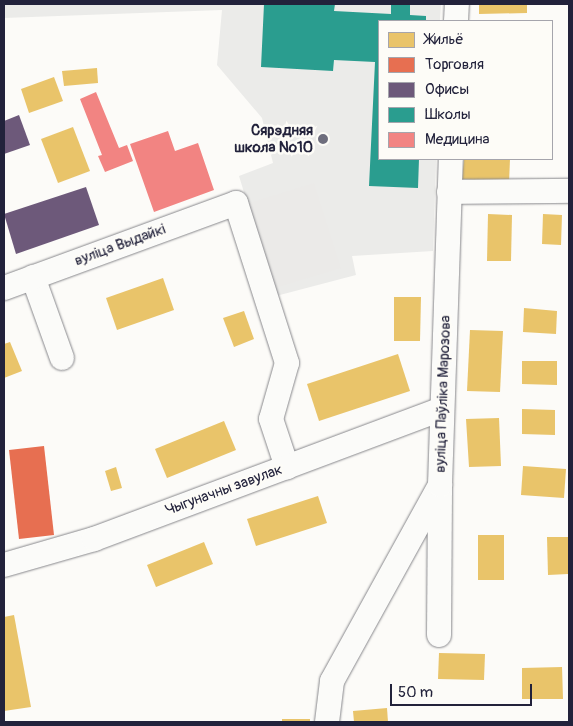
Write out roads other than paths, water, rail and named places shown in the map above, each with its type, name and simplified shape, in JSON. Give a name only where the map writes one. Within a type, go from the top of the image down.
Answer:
[{"type":"street","points":[[456,20],[457,4]]},
{"type":"street","name":"вуліца Паўліка Марозова","points":[[327,722],[332,681],[440,485],[451,160]]},
{"type":"street","points":[[449,192],[569,192]]},
{"type":"street","name":"вуліца Выдайкі","points":[[4,288],[236,203],[287,363],[271,419],[287,467]]},
{"type":"street","points":[[33,277],[62,358]]},
{"type":"street","name":"Чыгуначны завулак","points":[[4,564],[94,539],[442,409]]},
{"type":"street","points":[[439,636],[440,485]]},
{"type":"place","name":"Сярэдняя школа №10","points":[[323,139]]}]
